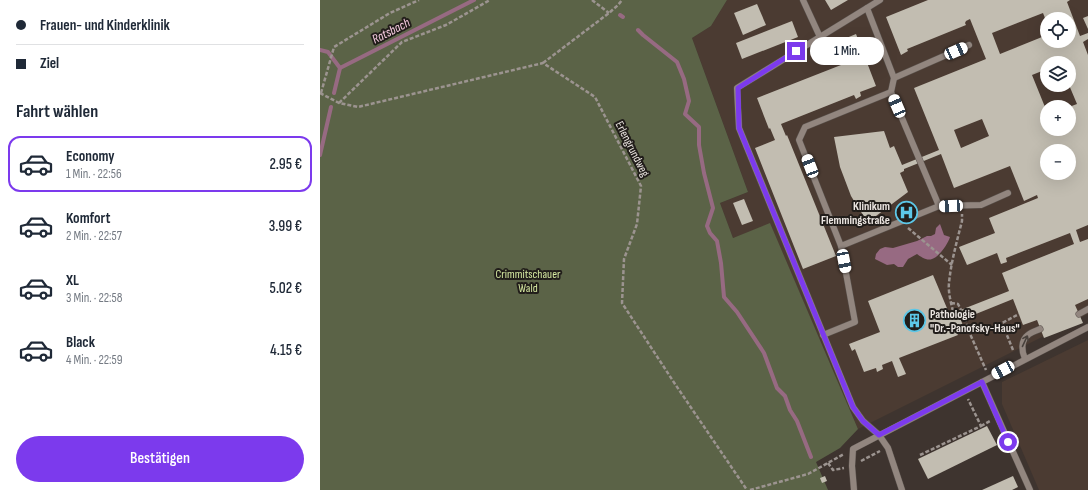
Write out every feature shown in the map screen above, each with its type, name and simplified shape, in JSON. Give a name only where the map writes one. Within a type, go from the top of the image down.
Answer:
[{"type":"lane","points":[[803,0],[820,37]]},
{"type":"lane","points":[[880,0],[738,88],[739,128],[853,407],[863,421],[879,435],[888,448],[902,490]]},
{"type":"lane","points":[[867,8],[894,78],[891,92],[939,206]]},
{"type":"lane","points":[[894,78],[969,45]]},
{"type":"lane","points":[[823,335],[855,322],[841,246],[799,140],[805,127],[891,92]]},
{"type":"lane","points":[[841,246],[939,206],[981,205],[1008,194]]},
{"type":"lane","points":[[1079,314],[1088,309]]},
{"type":"lane","points":[[854,490],[852,466],[853,449],[1088,327]]},
{"type":"lane","points":[[1025,359],[1021,352],[1023,342],[1027,335],[1040,329]]},
{"type":"lane","points":[[982,382],[1030,490]]},
{"type":"path","points":[[419,0],[390,13],[334,47],[320,93],[339,103],[358,107],[543,63],[609,13],[622,0]]},
{"type":"path","points":[[339,103],[402,42],[446,25],[490,0]]},
{"type":"path","points":[[592,0],[609,13]]},
{"type":"path","name":"Erlengrundweg","points":[[543,63],[595,97],[641,186],[637,224],[624,259],[622,303],[747,490]]},
{"type":"path","points":[[953,311],[948,284],[962,221],[962,205]]},
{"type":"path","points":[[911,231],[952,265]]},
{"type":"path","points":[[951,303],[958,304],[961,310]]},
{"type":"path","points":[[1017,363],[1002,323],[1019,314]]},
{"type":"path","points":[[965,318],[967,327],[989,378]]},
{"type":"path","points":[[920,455],[982,426],[964,391]]},
{"type":"path","points":[[750,490],[808,474],[853,449]]},
{"type":"shaded area","name":"Klinikum Flemmingstraße","points":[[727,0],[1088,0],[1088,314],[858,429],[770,224],[733,238],[720,203],[748,192],[692,38],[711,26]]},
{"type":"shaded area","points":[[940,224],[944,235],[950,237],[943,250],[935,258],[926,259],[917,254],[908,259],[903,267],[898,267],[894,264],[887,265],[875,259],[876,254],[880,249],[885,247],[893,248],[935,234],[936,228]]},
{"type":"shaded area","points":[[1088,340],[1088,490],[1039,490],[1002,404],[1002,382]]},
{"type":"green space","name":"Crimmitschauer Wald","points":[[320,0],[727,0],[711,26],[692,38],[748,192],[720,203],[733,238],[770,223],[858,429],[840,448],[816,462],[828,490],[320,490]]},
{"type":"building","points":[[825,0],[848,0],[831,10]]},
{"type":"building","points":[[928,0],[1070,0],[1067,2],[1071,12],[1040,12],[1040,14],[992,33],[1000,54],[1040,38],[1040,48],[1076,48],[1076,26],[1080,36],[1088,33],[1088,39],[1083,42],[1088,55],[1088,225],[1076,230],[1080,242],[1088,239],[1088,299],[1075,305],[1083,323],[1044,338],[1037,320],[1023,325],[1013,299],[961,320],[963,326],[955,330],[958,335],[899,358],[906,374],[898,377],[892,361],[882,365],[883,369],[877,372],[876,368],[864,372],[855,349],[852,351],[849,344],[880,332],[868,301],[933,275],[949,313],[958,311],[1009,291],[1002,273],[1074,244],[1070,233],[1006,258],[1007,262],[1001,264],[997,253],[967,265],[959,247],[995,233],[989,218],[1038,198],[1037,195],[1024,201],[1010,166],[954,188],[941,154],[904,169],[904,171],[900,173],[908,192],[868,222],[851,196],[840,167],[834,137],[884,131],[890,148],[894,146],[902,165],[939,150],[914,88],[986,59],[970,19],[966,21],[966,25],[907,49],[908,51],[901,55],[886,17]],"holes":[[[1040,56],[1076,56],[1076,92],[1072,92],[1077,104],[1076,136],[1040,136],[1040,100],[1042,100],[1032,75],[1040,72]],[[982,119],[989,136],[961,148],[954,130]]]},
{"type":"building","points":[[757,4],[766,25],[743,35],[734,13]]},
{"type":"building","points":[[1088,16],[1088,29],[1083,18]]},
{"type":"building","points":[[792,21],[798,37],[742,59],[736,43]]},
{"type":"building","points":[[856,34],[876,86],[860,92],[861,96],[856,99],[854,95],[781,124],[786,136],[787,135],[836,256],[803,269],[755,148],[775,140],[757,98],[841,65],[832,44]]},
{"type":"building","points":[[744,199],[753,221],[742,225],[733,203]]},
{"type":"building","points":[[987,426],[997,445],[928,479],[918,459]]},
{"type":"building","points":[[825,476],[827,481],[822,483],[820,478]]},
{"type":"building","points":[[1013,476],[1018,487],[1012,490],[982,490]]},
{"type":"waterway","name":"Ratsbach","points":[[334,93],[340,68],[474,0]]},
{"type":"waterway","points":[[638,30],[677,62],[684,79],[689,101],[685,114],[699,127],[699,145],[713,208],[707,226],[710,233],[717,241],[721,263],[724,297],[737,312],[764,353],[777,388],[785,396],[790,410],[797,421],[811,457]]},
{"type":"waterway","points":[[320,50],[328,52],[340,68]]},
{"type":"waterway","name":"Ratsbach","points":[[320,155],[331,107]]},
{"type":"place","name":"Klinikum Flemmingstraße","points":[[906,213]]},
{"type":"place","name":"Pathologie \"Dr.-Panofsky-Haus\"","points":[[914,321]]},
{"type":"route","points":[[796,51],[738,88],[739,128],[853,407],[863,421],[879,435],[982,382],[1008,442]]}]
